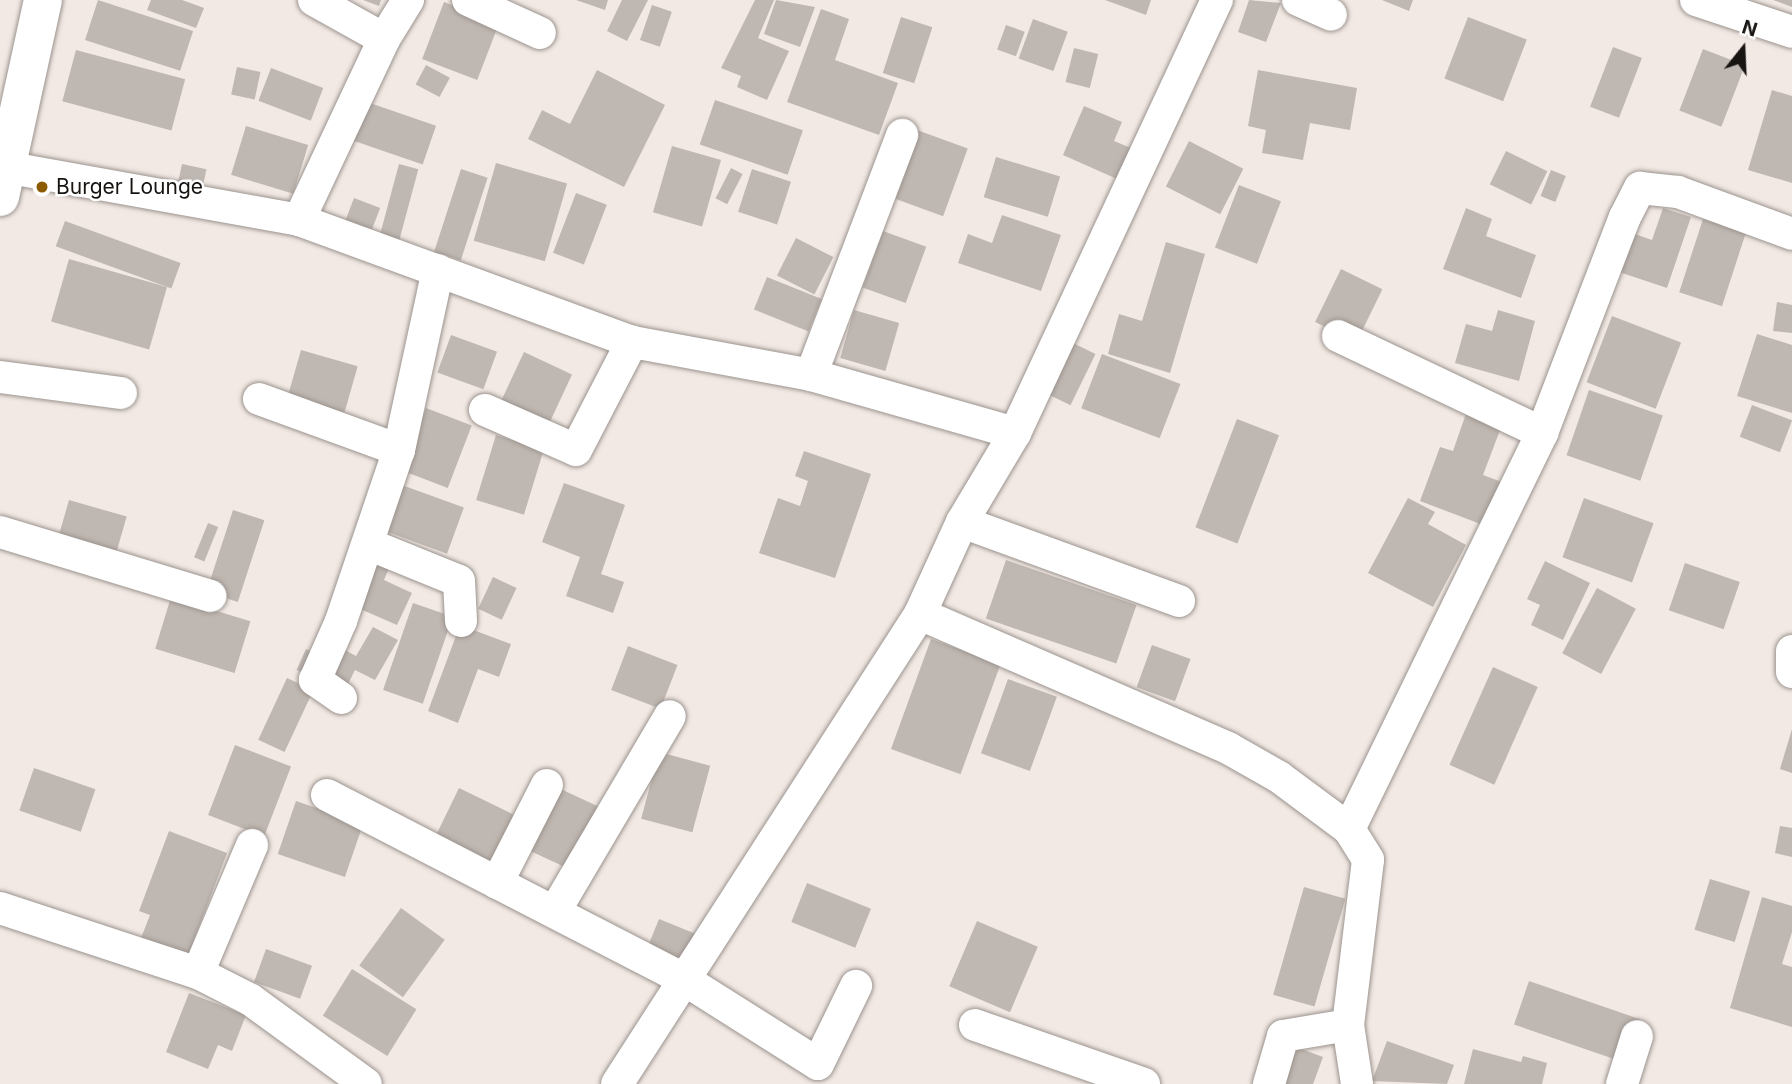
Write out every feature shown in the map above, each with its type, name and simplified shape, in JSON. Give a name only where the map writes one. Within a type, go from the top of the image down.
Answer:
[{"type":"main road","points":[[0,66],[17,0]]},
{"type":"main road","points":[[2,182],[43,0]]},
{"type":"street","points":[[314,0],[384,39]]},
{"type":"street","points":[[299,220],[384,39],[408,0]]},
{"type":"street","points":[[468,0],[540,33]]},
{"type":"street","points":[[617,1084],[920,614],[962,522],[1015,433],[1217,0]]},
{"type":"street","points":[[1298,0],[1331,15]]},
{"type":"street","points":[[1696,0],[1792,32]]},
{"type":"street","points":[[811,375],[902,135]]},
{"type":"street","points":[[2,182],[299,220],[632,342],[811,375],[1015,433]]},
{"type":"street","points":[[1349,829],[1542,433],[1625,217],[1640,188],[1678,192],[1792,234]]},
{"type":"street","points":[[341,698],[315,680],[368,544],[399,450],[438,270]]},
{"type":"street","points":[[1338,336],[1542,433]]},
{"type":"street","points":[[485,410],[576,450],[632,342]]},
{"type":"street","points":[[0,377],[121,393]]},
{"type":"street","points":[[259,399],[399,450]]},
{"type":"street","points":[[962,522],[1179,601]]},
{"type":"street","points":[[0,532],[210,596]]},
{"type":"street","points":[[368,544],[459,581],[461,621]]},
{"type":"street","points":[[920,614],[1228,748],[1279,777],[1349,829],[1368,860],[1348,1025],[1357,1084]]},
{"type":"street","points":[[1792,651],[1792,672]]},
{"type":"street","points":[[555,911],[670,716]]},
{"type":"street","points":[[497,883],[547,785]]},
{"type":"street","points":[[327,795],[685,980],[818,1063],[856,986]]},
{"type":"street","points":[[198,974],[252,845]]},
{"type":"street","points":[[0,908],[198,974],[251,1000],[366,1084]]},
{"type":"street","points":[[975,1025],[1144,1084]]},
{"type":"street","points":[[1269,1084],[1283,1036],[1348,1025]]},
{"type":"street","points":[[1622,1084],[1637,1036]]},
{"type":"building","points":[[98,0],[193,31],[180,71],[85,40]]},
{"type":"building","points":[[151,0],[182,0],[204,8],[196,28],[147,10]]},
{"type":"building","points":[[363,0],[381,0],[379,6]]},
{"type":"building","points":[[576,0],[608,0],[605,10]]},
{"type":"building","points":[[622,0],[648,0],[627,41],[607,31]]},
{"type":"building","points":[[755,0],[774,0],[758,38],[789,51],[767,100],[737,87],[741,76],[721,68]]},
{"type":"building","points":[[776,0],[815,7],[800,47],[764,34]]},
{"type":"building","points":[[1105,0],[1151,0],[1146,15]]},
{"type":"building","points":[[1249,0],[1281,3],[1266,42],[1238,32]]},
{"type":"building","points":[[1382,0],[1413,0],[1409,11]]},
{"type":"building","points":[[1773,0],[1792,0],[1792,7]]},
{"type":"building","points":[[444,2],[499,23],[477,80],[422,59]]},
{"type":"building","points":[[652,5],[672,12],[660,47],[640,40]]},
{"type":"building","points":[[821,9],[849,19],[835,60],[898,83],[879,135],[787,102]]},
{"type":"building","points":[[901,17],[932,27],[914,83],[883,73]]},
{"type":"building","points":[[1468,17],[1527,40],[1503,101],[1444,79]]},
{"type":"building","points":[[1033,19],[1068,32],[1053,71],[1019,58]]},
{"type":"building","points":[[1006,25],[1025,32],[1016,56],[997,49]]},
{"type":"building","points":[[1613,47],[1642,58],[1619,118],[1590,107]]},
{"type":"building","points":[[1074,48],[1098,54],[1090,88],[1066,82]]},
{"type":"building","points":[[1703,49],[1745,65],[1721,127],[1679,111]]},
{"type":"building","points":[[76,50],[185,79],[171,130],[62,101]]},
{"type":"building","points":[[426,65],[450,78],[440,97],[416,84]]},
{"type":"building","points":[[237,67],[260,72],[255,99],[231,94]]},
{"type":"building","points":[[271,68],[323,88],[311,121],[258,101]]},
{"type":"building","points":[[597,70],[665,105],[624,187],[528,139],[542,110],[570,124]]},
{"type":"building","points":[[1258,70],[1357,88],[1350,130],[1310,123],[1303,160],[1262,153],[1266,130],[1248,126]]},
{"type":"building","points":[[1772,90],[1792,96],[1792,183],[1748,170]]},
{"type":"building","points":[[715,100],[803,130],[788,175],[700,144]]},
{"type":"building","points":[[367,102],[436,126],[423,165],[354,141]]},
{"type":"building","points":[[1084,106],[1122,122],[1114,141],[1131,148],[1117,179],[1063,155]]},
{"type":"building","points":[[246,126],[308,145],[293,194],[231,175]]},
{"type":"building","points":[[917,130],[968,148],[943,216],[892,198]]},
{"type":"building","points":[[1189,141],[1243,169],[1220,214],[1166,186]]},
{"type":"building","points":[[672,146],[721,160],[702,226],[653,212]]},
{"type":"building","points":[[1506,151],[1547,171],[1531,204],[1490,184]]},
{"type":"building","points":[[996,157],[1060,177],[1048,217],[984,197]]},
{"type":"building","points":[[496,163],[567,183],[545,261],[474,241]]},
{"type":"building","points":[[182,164],[206,169],[201,194],[177,188]]},
{"type":"building","points":[[399,164],[418,169],[398,245],[379,239]]},
{"type":"building","points":[[731,168],[743,174],[727,204],[716,198]]},
{"type":"building","points":[[461,169],[488,178],[461,260],[434,252]]},
{"type":"building","points":[[752,169],[791,182],[777,224],[738,212]]},
{"type":"building","points":[[1551,170],[1566,176],[1555,202],[1541,196]]},
{"type":"building","points":[[1239,185],[1281,201],[1257,264],[1215,248]]},
{"type":"building","points":[[576,193],[607,205],[584,265],[553,253]]},
{"type":"building","points":[[354,198],[380,208],[369,238],[343,228]]},
{"type":"building","points":[[1466,208],[1492,219],[1486,236],[1536,255],[1521,298],[1443,269]]},
{"type":"building","points":[[1663,208],[1691,217],[1667,288],[1619,272],[1632,233],[1652,240]]},
{"type":"building","points":[[1002,215],[1061,235],[1041,291],[958,263],[968,234],[992,243]]},
{"type":"building","points":[[1703,219],[1746,233],[1722,306],[1679,292]]},
{"type":"building","points":[[65,221],[181,263],[171,288],[56,246]]},
{"type":"building","points":[[883,231],[926,247],[906,303],[862,287]]},
{"type":"building","points":[[796,238],[833,257],[814,294],[777,275]]},
{"type":"building","points":[[1166,242],[1205,254],[1170,373],[1108,354],[1119,314],[1142,321]]},
{"type":"building","points":[[69,259],[167,287],[149,350],[51,321]]},
{"type":"building","points":[[1341,269],[1382,289],[1356,342],[1315,322]]},
{"type":"building","points":[[767,277],[822,299],[809,332],[754,309]]},
{"type":"building","points":[[1777,302],[1792,305],[1792,333],[1773,331]]},
{"type":"building","points":[[854,310],[899,323],[885,371],[840,358]]},
{"type":"building","points":[[1498,310],[1535,321],[1519,381],[1455,363],[1466,324],[1492,331]]},
{"type":"building","points":[[1612,316],[1681,343],[1656,409],[1587,382]]},
{"type":"building","points":[[1757,334],[1792,345],[1792,413],[1737,396]]},
{"type":"building","points":[[451,335],[497,352],[483,389],[437,373]]},
{"type":"building","points":[[1073,343],[1095,354],[1070,405],[1048,394]]},
{"type":"building","points":[[301,350],[358,366],[344,412],[288,396]]},
{"type":"building","points":[[524,352],[572,374],[545,431],[497,409]]},
{"type":"building","points":[[1102,354],[1180,384],[1160,438],[1081,408]]},
{"type":"building","points":[[1589,390],[1663,415],[1640,481],[1567,455]]},
{"type":"building","points":[[1469,405],[1505,417],[1483,475],[1507,484],[1491,528],[1420,501],[1440,447],[1453,451]]},
{"type":"building","points":[[1752,405],[1792,420],[1780,452],[1740,437]]},
{"type":"building","points":[[426,408],[472,426],[448,488],[402,471]]},
{"type":"building","points":[[1237,419],[1279,435],[1237,543],[1195,527]]},
{"type":"building","points":[[496,435],[544,450],[524,515],[476,500]]},
{"type":"building","points":[[804,451],[871,474],[835,578],[759,553],[778,498],[800,506],[808,481],[795,476]]},
{"type":"building","points":[[564,483],[625,505],[601,574],[624,582],[613,613],[566,596],[580,557],[542,542]]},
{"type":"building","points":[[399,484],[464,508],[447,554],[382,530]]},
{"type":"building","points":[[1408,498],[1435,512],[1428,524],[1466,545],[1433,607],[1368,573]]},
{"type":"building","points":[[1584,498],[1654,523],[1632,583],[1562,557]]},
{"type":"building","points":[[69,500],[127,517],[115,558],[57,541]]},
{"type":"building","points":[[233,510],[264,520],[238,602],[206,592]]},
{"type":"building","points":[[208,523],[218,527],[204,561],[194,557]]},
{"type":"building","points":[[375,550],[393,559],[384,580],[412,593],[397,625],[351,605]]},
{"type":"building","points":[[1006,560],[1136,605],[1116,664],[986,619]]},
{"type":"building","points":[[1545,561],[1590,583],[1563,640],[1531,625],[1540,605],[1527,599]]},
{"type":"building","points":[[1685,563],[1740,582],[1724,629],[1669,610]]},
{"type":"building","points":[[493,577],[517,588],[502,620],[478,609]]},
{"type":"building","points":[[1597,588],[1636,609],[1601,674],[1562,653]]},
{"type":"building","points":[[171,597],[250,621],[235,673],[155,649]]},
{"type":"building","points":[[413,603],[453,617],[423,704],[383,690]]},
{"type":"building","points":[[460,625],[511,644],[499,677],[478,669],[458,723],[428,711]]},
{"type":"building","points":[[373,627],[398,640],[375,680],[355,670],[345,690],[321,676],[337,646],[356,656]]},
{"type":"building","points":[[931,639],[1001,664],[961,774],[891,749]]},
{"type":"building","points":[[1152,645],[1191,659],[1175,701],[1137,687]]},
{"type":"building","points":[[628,646],[677,665],[661,709],[611,690]]},
{"type":"building","points":[[306,649],[322,656],[312,677],[297,670]]},
{"type":"building","points":[[1493,667],[1538,687],[1494,785],[1449,765]]},
{"type":"building","points":[[287,678],[313,690],[285,752],[258,740]]},
{"type":"building","points":[[1008,679],[1057,697],[1030,771],[981,753]]},
{"type":"building","points":[[1792,729],[1792,773],[1780,769]]},
{"type":"building","points":[[235,745],[291,767],[264,837],[208,815]]},
{"type":"building","points":[[659,752],[710,766],[692,832],[641,819]]},
{"type":"building","points":[[34,768],[95,789],[81,832],[19,811]]},
{"type":"building","points":[[552,785],[598,807],[569,869],[523,848]]},
{"type":"building","points":[[459,788],[515,815],[489,867],[434,840]]},
{"type":"building","points":[[296,801],[363,824],[345,877],[278,854]]},
{"type":"building","points":[[1780,826],[1792,828],[1792,857],[1775,853]]},
{"type":"building","points":[[169,831],[227,853],[188,956],[141,938],[150,915],[139,911]]},
{"type":"building","points":[[1710,879],[1750,891],[1735,942],[1695,930]]},
{"type":"building","points":[[807,883],[871,909],[855,948],[791,922]]},
{"type":"building","points":[[1304,887],[1345,899],[1314,1007],[1273,995]]},
{"type":"building","points":[[1762,897],[1792,906],[1792,932],[1782,964],[1792,967],[1792,1027],[1730,1008]]},
{"type":"building","points":[[401,908],[445,940],[403,997],[359,965]]},
{"type":"building","points":[[659,919],[705,938],[691,972],[645,953]]},
{"type":"building","points":[[977,921],[1038,947],[1010,1012],[949,986]]},
{"type":"building","points":[[266,949],[312,966],[300,999],[254,982]]},
{"type":"building","points":[[352,969],[416,1009],[387,1056],[323,1016]]},
{"type":"building","points":[[1529,981],[1641,1019],[1626,1063],[1514,1024]]},
{"type":"building","points":[[189,993],[246,1015],[232,1051],[218,1045],[208,1069],[166,1052]]},
{"type":"building","points":[[1387,1041],[1454,1065],[1447,1084],[1372,1081]]},
{"type":"building","points":[[1296,1047],[1323,1057],[1313,1084],[1283,1084]]},
{"type":"building","points":[[1473,1049],[1521,1062],[1523,1056],[1547,1063],[1542,1084],[1464,1084]]},
{"type":"place","name":"Burger Lounge","points":[[42,187]]}]
